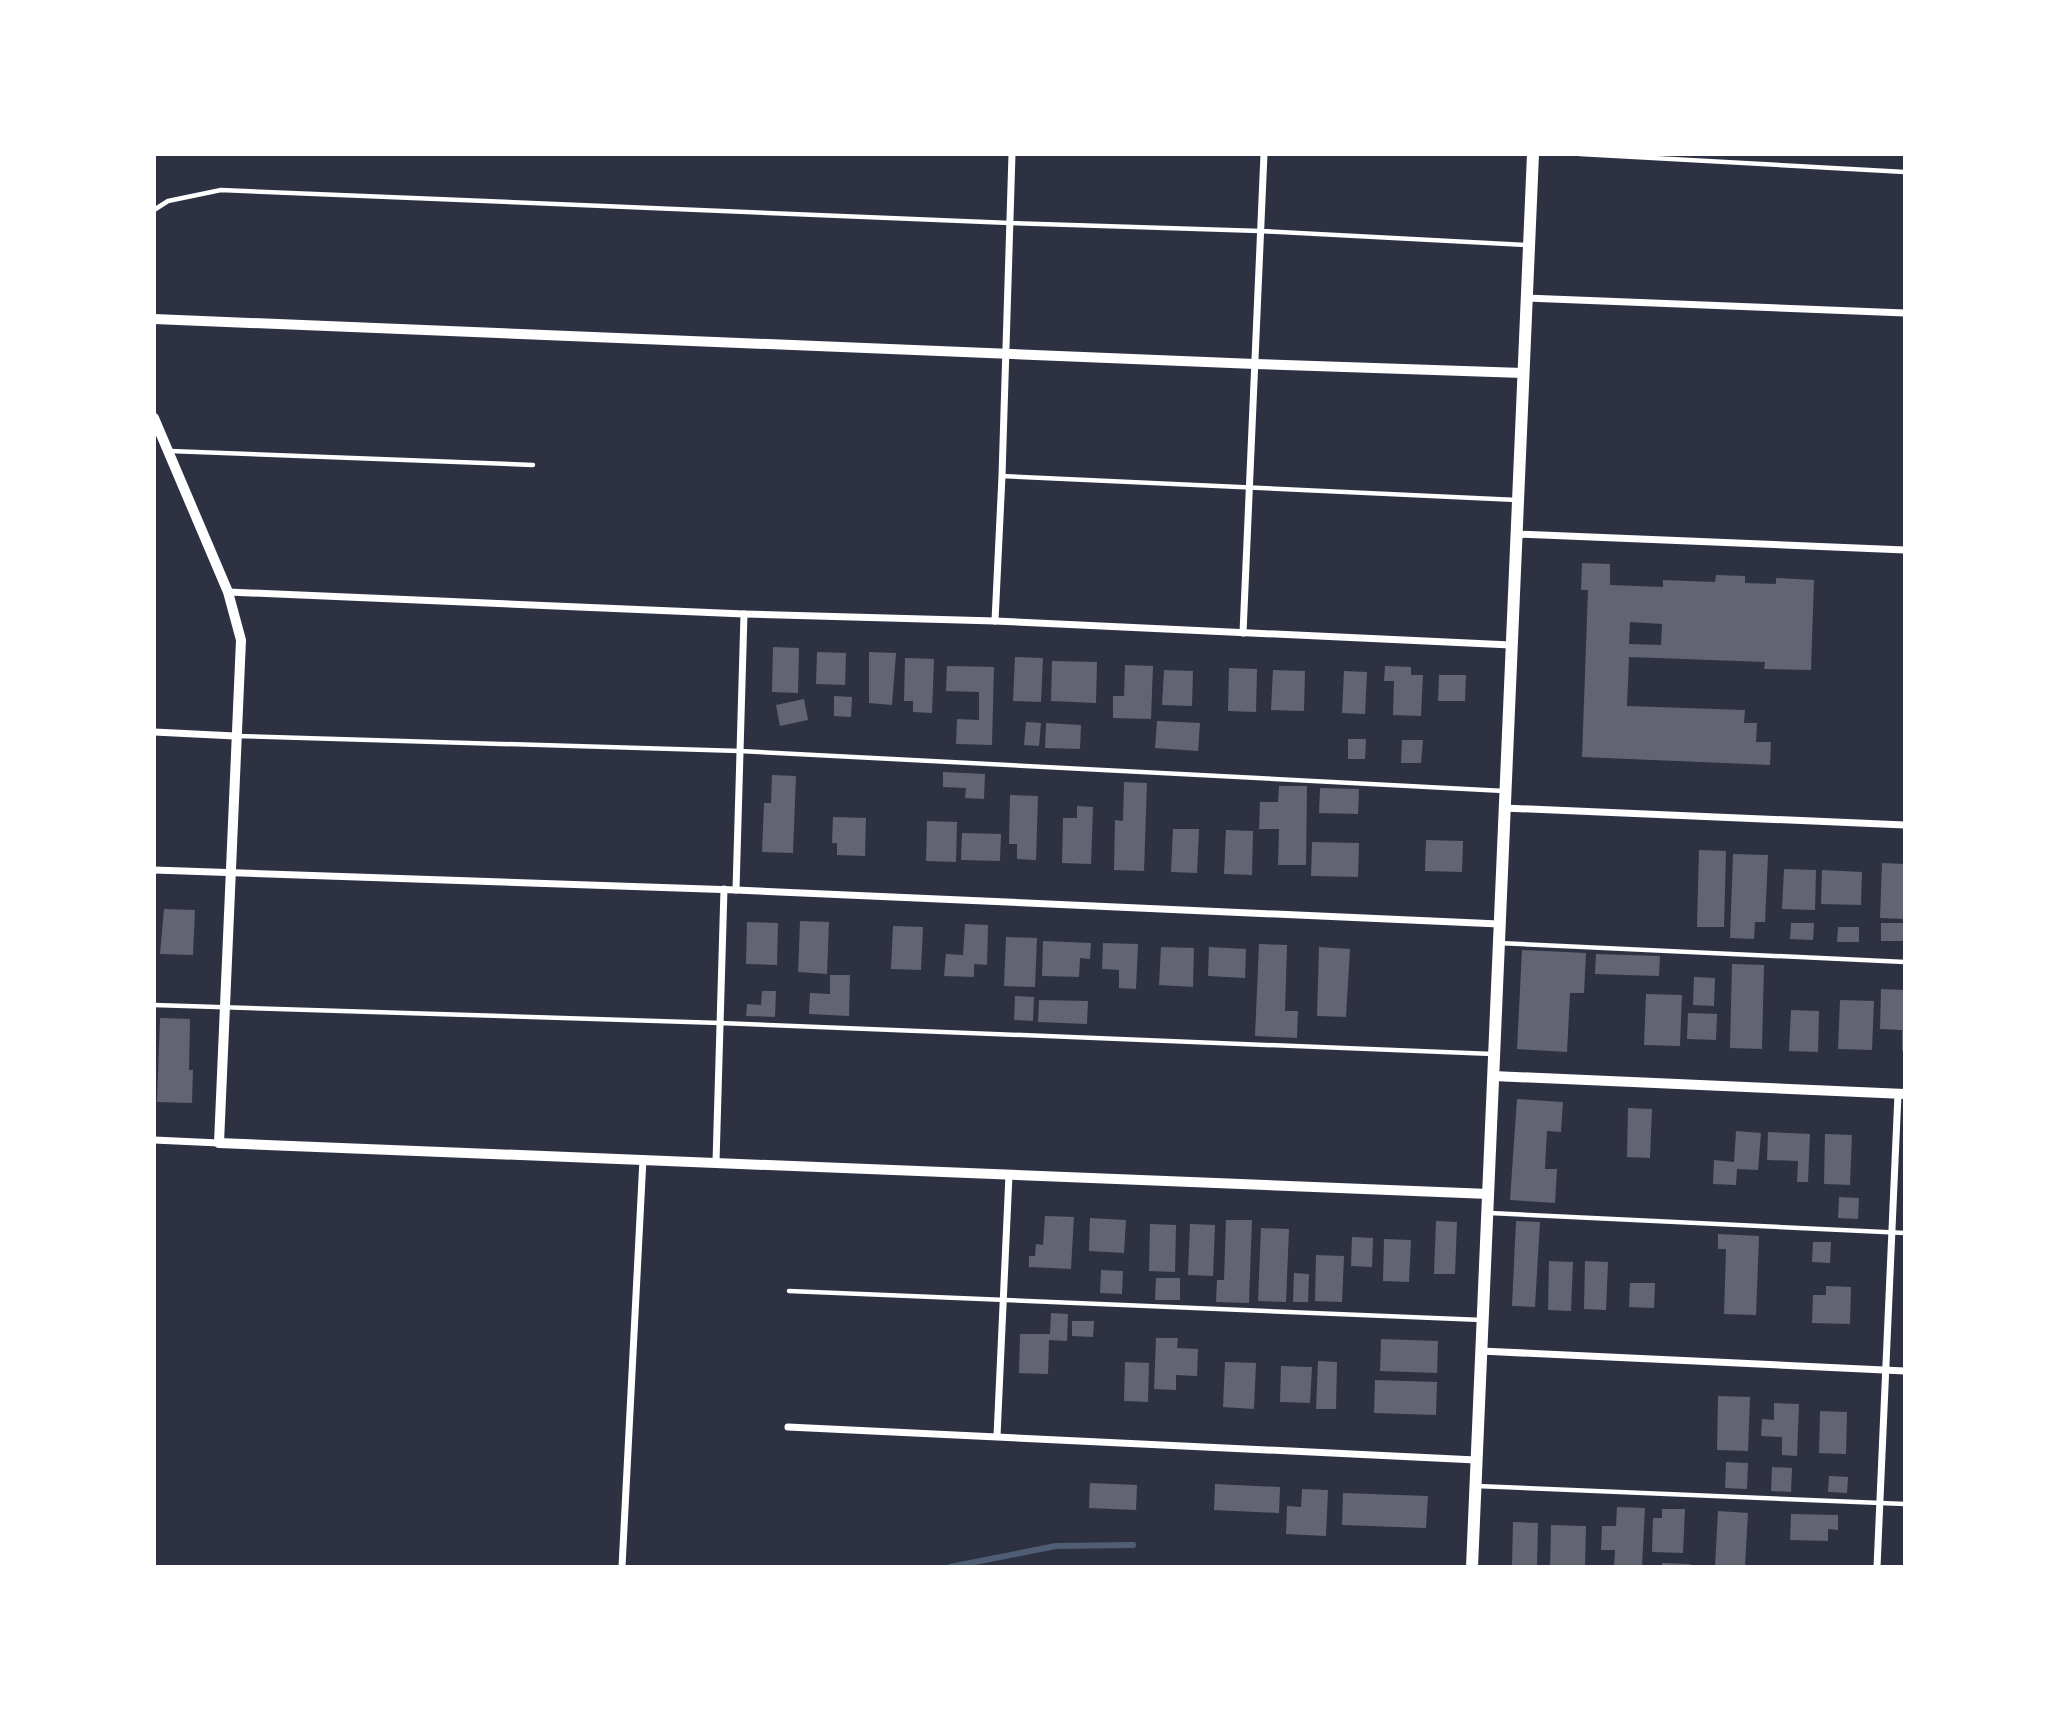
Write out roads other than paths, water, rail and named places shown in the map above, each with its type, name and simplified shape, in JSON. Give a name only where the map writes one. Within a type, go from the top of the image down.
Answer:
[{"type":"main road","points":[[1472,1567],[1533,154]]},
{"type":"street","points":[[995,621],[1012,154]]},
{"type":"street","points":[[1243,633],[1264,154]]},
{"type":"street","points":[[1526,298],[1905,313]]},
{"type":"street","points":[[154,319],[1523,373]]},
{"type":"street","points":[[154,418],[228,592],[241,640],[219,1143]]},
{"type":"street","points":[[1516,534],[1905,550]]},
{"type":"street","points":[[228,592],[744,614],[995,621],[1511,645]]},
{"type":"street","points":[[736,890],[744,614]]},
{"type":"street","points":[[154,732],[235,736]]},
{"type":"street","points":[[1504,808],[1905,825]]},
{"type":"street","points":[[154,870],[724,889],[1499,924]]},
{"type":"street","points":[[716,1162],[724,889]]},
{"type":"street","points":[[1493,1076],[1902,1094],[1891,1233],[1877,1567]]},
{"type":"street","points":[[154,1140],[1489,1194]]},
{"type":"street","points":[[622,1567],[643,1159]]},
{"type":"street","points":[[997,1436],[1009,1175]]},
{"type":"street","points":[[1481,1351],[1905,1371]]},
{"type":"street","points":[[788,1427],[1476,1460]]},
{"type":"lane","points":[[1580,154],[1905,172]]},
{"type":"lane","points":[[154,210],[168,201],[221,190],[1260,231],[1529,245]]},
{"type":"lane","points":[[168,450],[533,465]]},
{"type":"lane","points":[[1002,476],[1518,500]]},
{"type":"lane","points":[[235,736],[740,751],[1504,792]]},
{"type":"lane","points":[[1498,943],[1905,962]]},
{"type":"lane","points":[[154,1005],[720,1023],[1494,1054]]},
{"type":"lane","points":[[1489,1213],[1905,1234]]},
{"type":"lane","points":[[789,1292],[1483,1321]]},
{"type":"lane","points":[[1475,1486],[1905,1504]]},
{"type":"waterway","points":[[950,1567],[1056,1546],[1133,1545]]}]
